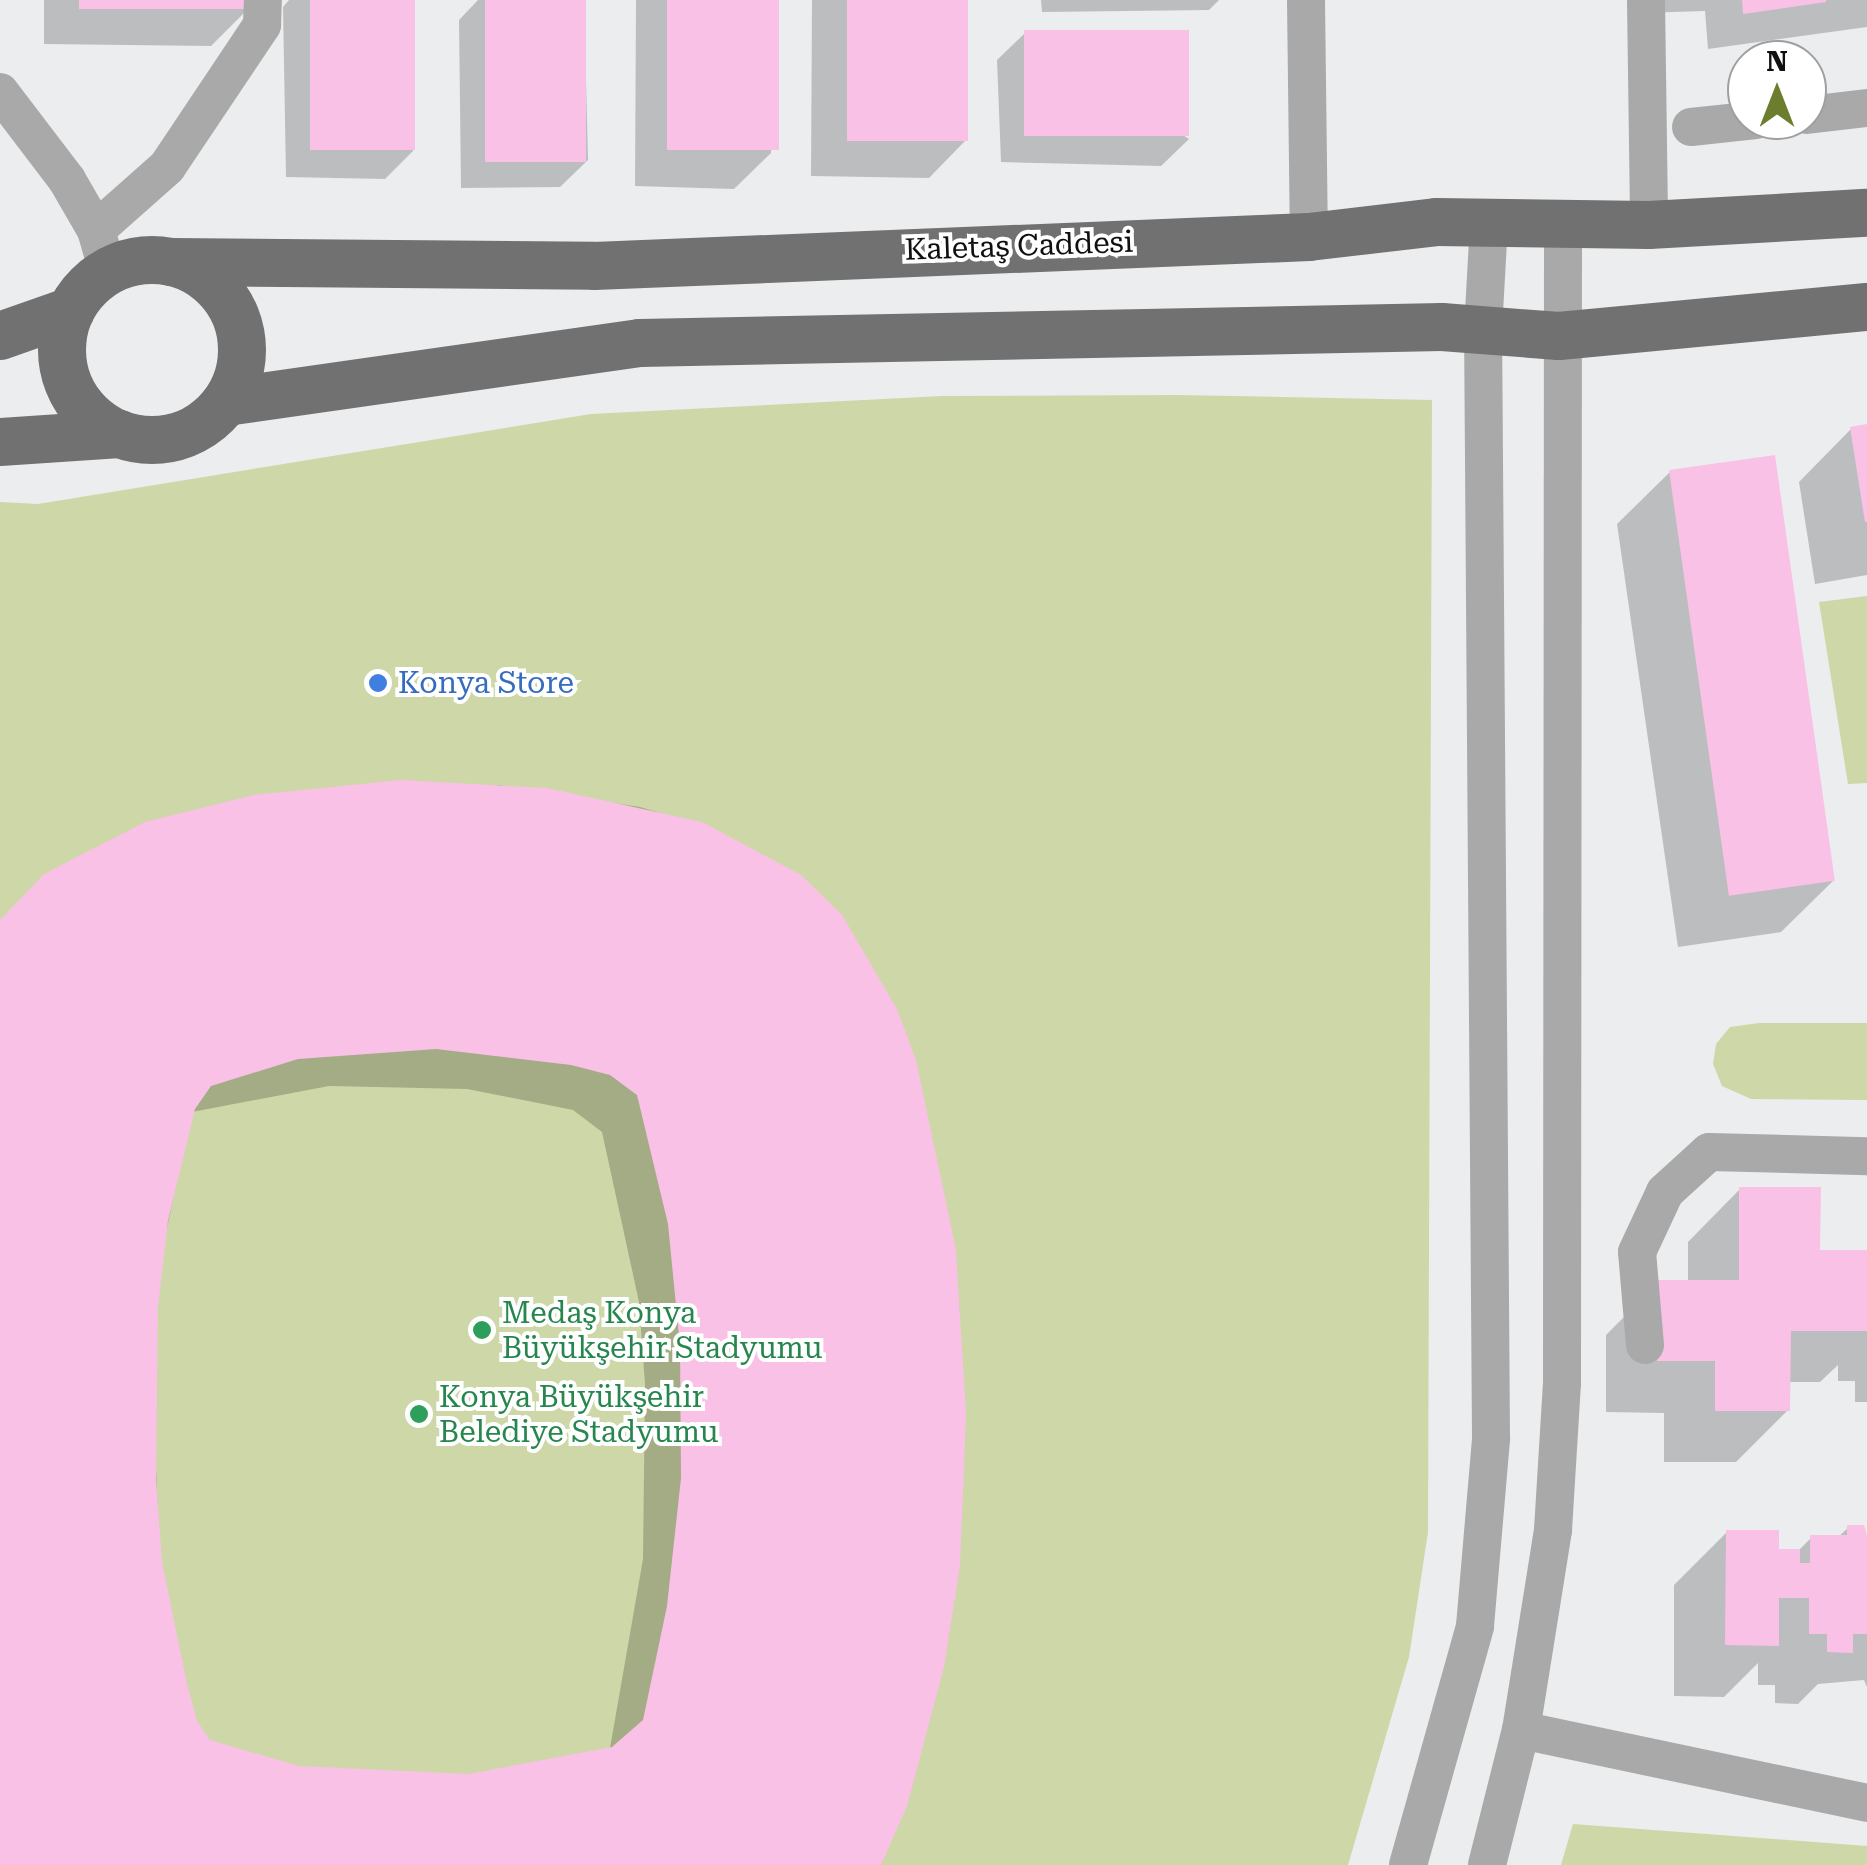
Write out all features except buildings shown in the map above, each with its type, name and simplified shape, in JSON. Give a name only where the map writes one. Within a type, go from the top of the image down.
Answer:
[{"type":"main road","name":"Kaletaş Caddesi","points":[[171,262],[594,266],[1309,237],[1488,223],[1649,226],[1867,213]]},
{"type":"main road","points":[[0,442],[120,434],[149,440],[178,436],[205,423],[226,402],[242,346],[236,317],[198,273],[171,262],[102,251],[71,311],[62,339],[69,383],[94,420],[120,434]]},
{"type":"main road","points":[[226,402],[640,343],[1041,331],[1483,330],[1559,336],[1867,307]]},
{"type":"main road","points":[[0,336],[71,311]]},
{"type":"street","points":[[0,92],[102,251],[167,167],[262,25],[263,0]]},
{"type":"street","points":[[1306,0],[1309,237]]},
{"type":"street","points":[[1646,0],[1649,226]]},
{"type":"street","points":[[1827,113],[1867,108]]},
{"type":"street","points":[[1691,127],[1727,123]]},
{"type":"street","points":[[1408,1865],[1476,1626],[1491,1438],[1483,330],[1488,223]]},
{"type":"street","points":[[1487,1865],[1521,1730],[1554,1530],[1562,1383],[1559,336],[1563,224]]},
{"type":"street","points":[[1645,1345],[1637,1252],[1665,1192],[1708,1152],[1867,1156]]},
{"type":"street","points":[[1521,1730],[1867,1803]]},
{"type":"green space","points":[[942,396],[1432,400],[1428,1532],[1409,1657],[1348,1865],[0,1865],[0,502],[38,504],[591,414]]},
{"type":"green space","points":[[1867,596],[1867,783],[1848,784],[1819,602]]},
{"type":"green space","points":[[1759,1023],[1867,1023],[1867,1100],[1751,1099],[1722,1086],[1713,1064],[1716,1044],[1730,1027]]},
{"type":"green space","points":[[1573,1824],[1867,1846],[1867,1865],[1561,1865]]},
{"type":"place","name":"Konya Store","points":[[378,683]]},
{"type":"place","name":"Medaş Konya Büyükşehir Stadyumu","points":[[482,1330]]},
{"type":"place","name":"Konya Büyükşehir Belediye Stadyumu","points":[[419,1414]]}]
